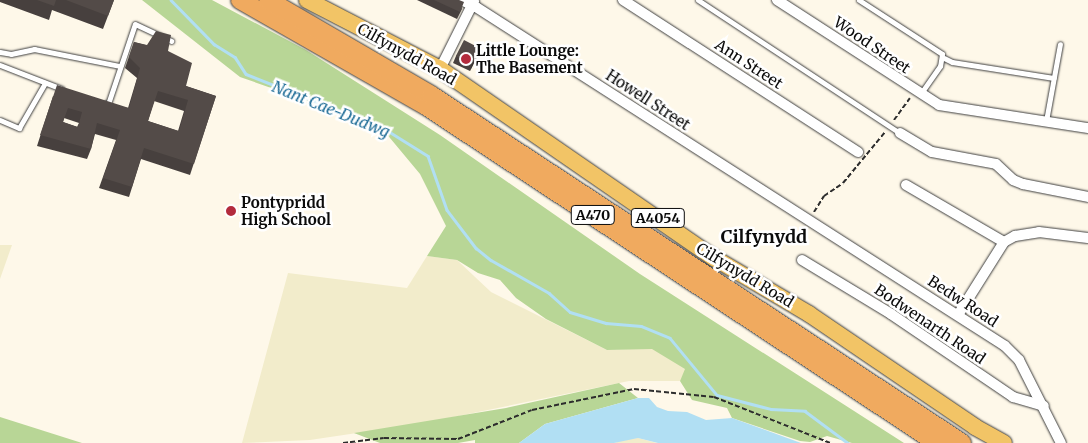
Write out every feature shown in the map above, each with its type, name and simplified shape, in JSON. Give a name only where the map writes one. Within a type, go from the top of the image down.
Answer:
[{"type":"highway","name":"A470","points":[[240,0],[426,106],[937,443]]},
{"type":"highway","name":"A470","points":[[268,0],[431,94],[962,443]]},
{"type":"main road","name":"Cilfynydd Road","points":[[307,0],[440,69],[714,258],[810,314],[975,427],[1004,443]]},
{"type":"street","name":"Howell Street","points":[[461,0],[473,2],[809,221]]},
{"type":"street","name":"Ann Street","points":[[623,0],[858,152]]},
{"type":"street","name":"Wood Street","points":[[777,0],[923,97],[939,105],[1088,128]]},
{"type":"street","points":[[440,69],[473,2]]},
{"type":"street","points":[[900,133],[932,152],[996,164],[1013,180],[1023,184],[1088,197]]},
{"type":"street","points":[[906,185],[1004,242]]},
{"type":"street","name":"Bedw Road","points":[[809,221],[958,315],[1019,360],[1044,406],[1061,443]]},
{"type":"street","points":[[958,315],[1004,242],[1015,236],[1039,232],[1088,238]]},
{"type":"street","name":"Bodwenarth Road","points":[[802,260],[883,309],[1013,397],[1044,406]]},
{"type":"lane","points":[[698,0],[900,133]]},
{"type":"lane","points":[[859,0],[952,62],[1054,78]]},
{"type":"lane","points":[[99,101],[108,104],[135,24],[171,41]]},
{"type":"lane","points":[[1046,121],[1060,44]]},
{"type":"lane","points":[[0,52],[11,54],[34,49],[120,66]]},
{"type":"lane","points":[[923,97],[944,58]]},
{"type":"lane","points":[[0,65],[72,92]]},
{"type":"lane","points":[[0,120],[18,128],[45,83]]},
{"type":"path","points":[[343,443],[384,438],[458,439],[532,410],[634,389],[714,398],[830,443]]},
{"type":"shaded area","points":[[0,245],[12,245],[0,279]]},
{"type":"shaded area","points":[[427,256],[457,260],[491,292],[607,350],[652,348],[686,369],[680,381],[629,381],[424,423],[310,440],[242,443],[288,273],[407,288]]},
{"type":"shaded area","points":[[638,438],[657,443],[614,443],[628,439]]},
{"type":"green space","points":[[142,0],[212,0],[306,50],[440,135],[640,274],[904,443],[852,443],[827,436],[810,442],[800,441],[732,418],[727,408],[692,400],[680,381],[685,369],[652,349],[607,350],[546,319],[516,298],[500,280],[478,273],[457,260],[427,256],[446,226],[420,174],[380,126],[240,77]]},
{"type":"green space","points":[[619,383],[638,398],[545,424],[519,443],[475,443],[475,440],[458,443],[380,443],[354,433],[506,408]]},
{"type":"green space","points":[[0,417],[82,443],[0,443]]},
{"type":"water","points":[[638,398],[649,398],[657,407],[668,411],[687,412],[706,420],[732,418],[801,443],[658,443],[638,438],[614,443],[519,443],[545,424]]},
{"type":"building","points":[[37,0],[56,0],[54,6]]},
{"type":"building","points":[[66,0],[114,0],[108,16]]},
{"type":"building","points":[[434,0],[459,0],[464,2],[460,12]]},
{"type":"building","points":[[156,31],[171,35],[168,51],[192,63],[186,86],[216,96],[194,164],[144,148],[132,187],[103,178],[120,130],[97,123],[91,149],[40,135],[57,85],[129,108],[140,68],[129,57],[134,42],[147,45]],"holes":[[[158,91],[188,100],[179,131],[148,121]],[[68,108],[82,112],[78,127],[63,122]]]},
{"type":"building","points":[[464,40],[480,48],[472,64],[456,56]]},
{"type":"waterway","name":"Nant Cae-Dudwg","points":[[171,0],[214,44],[235,57],[246,74],[385,129],[428,156],[447,210],[476,248],[491,260],[549,293],[570,312],[606,323],[641,326],[670,338],[717,395],[771,409],[805,411],[848,443]]},
{"type":"place","name":"Little Lounge: The Basement","points":[[466,59]]},
{"type":"place","name":"Pontypridd High School","points":[[231,211]]},
{"type":"district","name":"Cilfynydd","points":[[764,237]]}]
